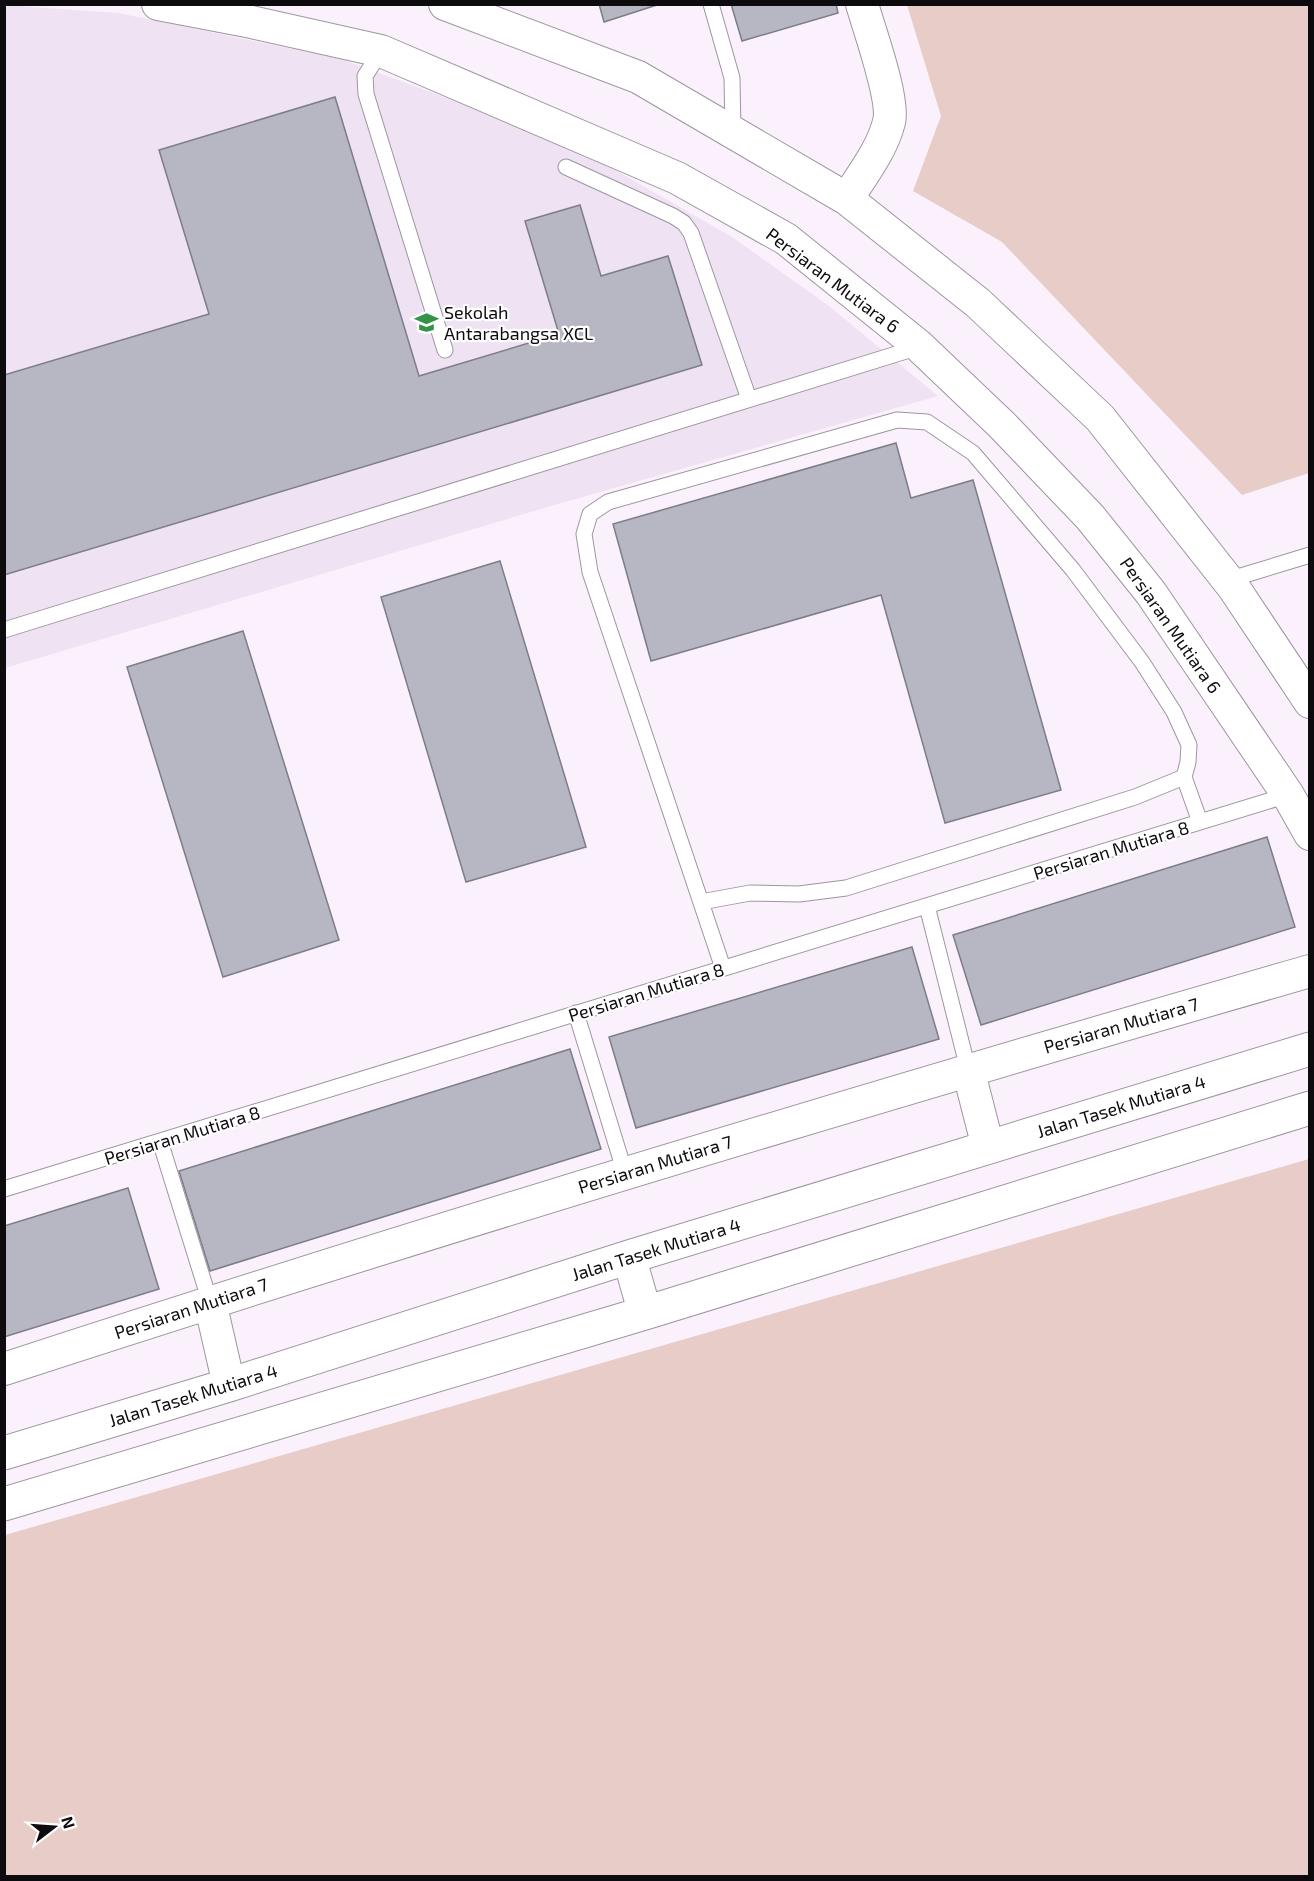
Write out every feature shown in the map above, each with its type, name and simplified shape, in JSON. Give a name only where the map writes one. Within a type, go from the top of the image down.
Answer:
[{"type":"street","name":"Persiaran Mutiara 6","points":[[158,4],[248,21],[381,51],[677,178],[786,240],[919,346],[1002,425],[1090,517],[1151,593],[1288,795],[1310,834]]},
{"type":"street","points":[[445,4],[638,77],[847,199],[978,303],[1100,418],[1228,580],[1310,702]]},
{"type":"street","points":[[847,199],[882,142],[890,120],[890,101],[861,4]]},
{"type":"street","name":"Persiaran Mutiara 7","points":[[4,1369],[624,1173],[968,1069],[1310,971]]},
{"type":"street","name":"Jalan Tasek Mutiara 4","points":[[4,1453],[229,1385],[629,1257],[1310,1049]]},
{"type":"street","points":[[968,1069],[988,1147]]},
{"type":"street","points":[[4,1504],[645,1312],[1310,1108]]},
{"type":"street","points":[[629,1257],[645,1312]]},
{"type":"street","points":[[210,1302],[229,1385]]},
{"type":"lane","points":[[711,4],[732,78],[733,133]]},
{"type":"lane","points":[[381,51],[365,76],[366,94],[445,350]]},
{"type":"lane","points":[[566,167],[673,216],[684,223],[692,233],[749,399]]},
{"type":"lane","points":[[4,630],[919,346]]},
{"type":"lane","points":[[723,969],[590,572],[584,534],[590,514],[608,502],[897,420],[927,422],[974,453],[1072,570],[1142,662],[1174,712],[1189,745],[1184,777],[1200,822]]},
{"type":"lane","points":[[1228,580],[1310,555]]},
{"type":"lane","points":[[701,902],[750,892],[799,894],[846,888],[1135,797],[1184,777]]},
{"type":"lane","name":"Persiaran Mutiara 8","points":[[4,1189],[1288,795]]},
{"type":"lane","points":[[927,906],[968,1069]]},
{"type":"lane","points":[[576,1014],[624,1173]]},
{"type":"lane","points":[[160,1141],[210,1302]]},
{"type":"shaded area","name":"Sekolah Antarabangsa XCL","points":[[4,5],[118,13],[341,59],[568,143],[732,237],[829,306],[938,396],[558,504],[5,668]]},
{"type":"shaded area","points":[[907,5],[1309,5],[1309,473],[1242,495],[1002,242],[913,191],[941,116]]},
{"type":"shaded area","points":[[1309,1159],[1309,1876],[5,1876],[5,1535]]},
{"type":"building","points":[[599,4],[660,4],[604,22]]},
{"type":"building","points":[[731,4],[836,4],[838,13],[742,41]]},
{"type":"building","points":[[335,97],[419,376],[559,334],[525,221],[580,205],[601,276],[668,256],[702,365],[4,575],[4,375],[209,314],[159,150]]},
{"type":"building","points":[[896,443],[911,498],[973,480],[1061,790],[945,823],[881,595],[651,661],[613,524]]},
{"type":"building","points":[[500,561],[586,847],[466,882],[381,597]]},
{"type":"building","points":[[243,631],[339,940],[223,977],[127,667]]},
{"type":"building","points":[[1267,837],[1295,927],[981,1025],[953,935]]},
{"type":"building","points":[[912,947],[939,1039],[636,1128],[609,1037]]},
{"type":"building","points":[[570,1049],[601,1149],[210,1271],[179,1171]]},
{"type":"building","points":[[128,1188],[159,1289],[4,1337],[4,1226]]},
{"type":"place","name":"Sekolah Antarabangsa XCL","points":[[426,322]]}]
